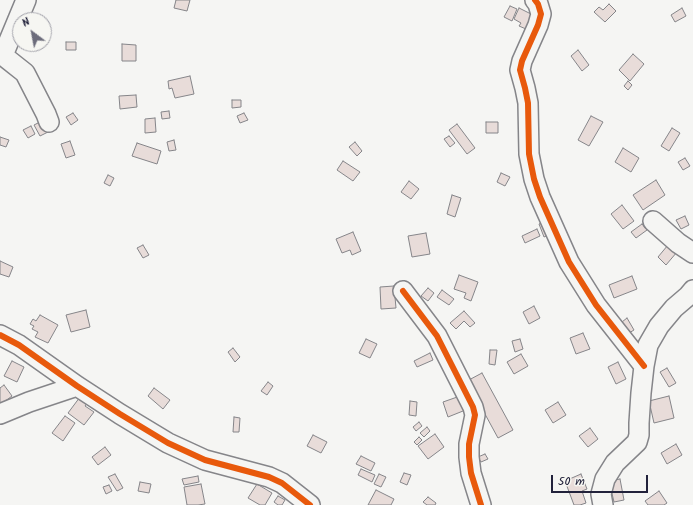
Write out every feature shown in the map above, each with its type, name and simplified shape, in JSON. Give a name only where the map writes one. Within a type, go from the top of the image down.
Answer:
[{"type":"street","points":[[26,0],[6,48],[0,54],[25,73],[49,122]]},
{"type":"street","points":[[535,0],[541,14],[538,25],[522,61],[520,70],[528,103],[529,154],[534,179],[540,197],[569,262],[596,305],[644,366]]},
{"type":"street","points":[[653,221],[678,243],[693,252]]},
{"type":"street","points":[[603,505],[601,494],[605,479],[615,463],[638,442],[644,366],[648,345],[659,326],[674,308],[693,290]]},
{"type":"street","points":[[403,291],[437,336],[473,407],[475,415],[469,444],[470,473],[481,505]]},
{"type":"street","points":[[0,335],[19,345],[77,386],[168,443],[205,460],[269,477],[282,483],[310,505]]},
{"type":"street","points":[[0,414],[29,402],[77,386]]},
{"type":"building","points":[[176,0],[190,0],[187,11],[174,8]]},
{"type":"building","points":[[609,4],[616,11],[605,22],[594,12],[599,7],[603,10]]},
{"type":"building","points":[[510,6],[517,9],[512,21],[504,17]]},
{"type":"building","points":[[519,8],[533,15],[526,29],[519,26],[521,23],[514,19]]},
{"type":"building","points":[[682,8],[686,16],[675,22],[671,15]]},
{"type":"building","points":[[66,42],[76,42],[76,50],[66,50]]},
{"type":"building","points":[[122,44],[136,45],[136,61],[122,61]]},
{"type":"building","points":[[578,50],[589,65],[582,71],[571,56]]},
{"type":"building","points":[[633,54],[644,64],[630,81],[619,70]]},
{"type":"building","points":[[190,76],[194,94],[175,98],[172,88],[169,89],[168,81]]},
{"type":"building","points":[[628,81],[632,85],[628,90],[624,86]]},
{"type":"building","points":[[136,95],[137,107],[120,109],[119,96]]},
{"type":"building","points":[[232,100],[241,100],[241,107],[232,108]]},
{"type":"building","points":[[169,111],[170,118],[162,119],[161,112]]},
{"type":"building","points":[[73,113],[78,120],[71,125],[66,117]]},
{"type":"building","points":[[244,113],[248,120],[240,123],[237,116]]},
{"type":"building","points":[[591,116],[603,122],[589,146],[578,140]]},
{"type":"building","points":[[155,118],[156,132],[145,133],[145,119]]},
{"type":"building","points":[[42,121],[48,132],[40,136],[34,125]]},
{"type":"building","points":[[486,122],[498,122],[498,133],[486,133]]},
{"type":"building","points":[[457,124],[475,148],[467,154],[449,130]]},
{"type":"building","points":[[31,126],[35,134],[28,138],[23,130]]},
{"type":"building","points":[[672,128],[680,133],[669,151],[661,146]]},
{"type":"building","points":[[449,136],[455,143],[450,147],[444,139]]},
{"type":"building","points":[[0,137],[9,140],[6,147],[0,145]]},
{"type":"building","points":[[174,140],[176,150],[169,151],[167,142]]},
{"type":"building","points":[[70,141],[75,155],[66,158],[61,144]]},
{"type":"building","points":[[355,142],[362,151],[357,156],[349,147]]},
{"type":"building","points":[[137,143],[161,151],[157,164],[132,156]]},
{"type":"building","points":[[623,148],[639,158],[631,172],[615,162]]},
{"type":"building","points":[[685,158],[690,166],[683,170],[678,162]]},
{"type":"building","points":[[343,161],[360,172],[353,181],[337,170]]},
{"type":"building","points":[[501,173],[510,177],[505,186],[497,182]]},
{"type":"building","points":[[108,175],[114,178],[110,186],[104,183]]},
{"type":"building","points":[[656,180],[665,195],[643,210],[633,195]]},
{"type":"building","points":[[409,181],[419,189],[411,199],[401,192]]},
{"type":"building","points":[[452,195],[461,198],[455,217],[447,214]]},
{"type":"building","points":[[622,205],[634,221],[623,229],[611,214]]},
{"type":"building","points":[[685,216],[689,225],[681,229],[676,220]]},
{"type":"building","points":[[545,221],[551,234],[544,237],[539,224]]},
{"type":"building","points":[[642,224],[647,230],[636,238],[631,232]]},
{"type":"building","points":[[537,229],[540,236],[525,243],[522,236]]},
{"type":"building","points":[[353,232],[361,251],[352,255],[350,250],[342,253],[336,239]]},
{"type":"building","points":[[426,233],[430,254],[412,257],[408,236]]},
{"type":"building","points":[[143,245],[149,255],[143,258],[137,248]]},
{"type":"building","points":[[668,245],[677,252],[666,265],[658,257]]},
{"type":"building","points":[[0,261],[13,267],[9,277],[0,274]]},
{"type":"building","points":[[459,275],[478,282],[471,301],[464,298],[466,293],[454,289]]},
{"type":"building","points":[[632,276],[637,289],[614,298],[609,285]]},
{"type":"building","points":[[394,286],[396,308],[381,309],[380,287]]},
{"type":"building","points":[[428,288],[434,293],[428,301],[421,296]]},
{"type":"building","points":[[442,290],[454,299],[449,305],[437,297]]},
{"type":"building","points":[[534,306],[540,318],[529,324],[523,312]]},
{"type":"building","points":[[86,310],[90,327],[71,332],[66,315]]},
{"type":"building","points":[[464,311],[475,323],[470,327],[464,321],[456,329],[450,323]]},
{"type":"building","points":[[40,315],[58,325],[48,343],[35,337],[38,332],[32,329],[34,326],[30,324],[33,319],[36,321]]},
{"type":"building","points":[[627,318],[634,330],[629,333],[622,322]]},
{"type":"building","points":[[583,333],[590,349],[576,354],[570,338]]},
{"type":"building","points":[[366,339],[377,344],[370,358],[359,353]]},
{"type":"building","points":[[520,339],[523,349],[515,352],[512,341]]},
{"type":"building","points":[[233,348],[240,357],[235,362],[228,352]]},
{"type":"building","points":[[490,350],[497,350],[495,365],[489,364]]},
{"type":"building","points":[[430,353],[433,360],[417,367],[414,361]]},
{"type":"building","points":[[521,354],[528,366],[514,374],[507,362]]},
{"type":"building","points":[[12,361],[24,367],[17,382],[4,376]]},
{"type":"building","points":[[618,362],[626,379],[616,384],[608,367]]},
{"type":"building","points":[[667,368],[676,383],[669,387],[660,372]]},
{"type":"building","points":[[482,373],[513,430],[498,438],[467,381]]},
{"type":"building","points":[[268,382],[273,386],[267,395],[261,391]]},
{"type":"building","points":[[4,385],[12,396],[0,405],[0,388]]},
{"type":"building","points":[[154,388],[170,400],[163,409],[148,396]]},
{"type":"building","points":[[463,395],[468,409],[448,417],[443,402]]},
{"type":"building","points":[[669,396],[674,418],[654,423],[649,401]]},
{"type":"building","points":[[80,397],[88,402],[85,406],[94,412],[84,425],[68,413]]},
{"type":"building","points":[[410,401],[417,402],[416,416],[409,415]]},
{"type":"building","points":[[558,402],[566,415],[553,423],[545,410]]},
{"type":"building","points":[[65,416],[75,423],[63,441],[52,433]]},
{"type":"building","points":[[234,417],[240,418],[239,432],[233,432]]},
{"type":"building","points":[[419,422],[422,426],[416,431],[413,427]]},
{"type":"building","points":[[427,427],[430,431],[424,437],[420,433]]},
{"type":"building","points":[[590,428],[598,439],[588,447],[579,436]]},
{"type":"building","points":[[435,434],[444,447],[428,459],[418,446]]},
{"type":"building","points":[[313,435],[327,442],[321,453],[307,446]]},
{"type":"building","points":[[419,437],[422,440],[417,445],[414,442]]},
{"type":"building","points":[[676,444],[682,455],[667,464],[661,453]]},
{"type":"building","points":[[105,447],[111,455],[98,465],[92,457]]},
{"type":"building","points":[[485,454],[488,459],[481,462],[478,457]]},
{"type":"building","points":[[361,456],[375,463],[371,471],[356,464]]},
{"type":"building","points":[[361,469],[375,475],[372,482],[358,475]]},
{"type":"building","points":[[404,473],[411,475],[407,485],[400,482]]},
{"type":"building","points":[[115,474],[123,488],[117,491],[108,477]]},
{"type":"building","points":[[379,474],[386,477],[381,487],[374,484]]},
{"type":"building","points":[[581,474],[587,489],[582,491],[586,503],[574,505],[565,481]]},
{"type":"building","points":[[198,476],[199,482],[184,485],[182,479]]},
{"type":"building","points":[[620,479],[624,500],[614,502],[609,481]]},
{"type":"building","points":[[140,482],[151,484],[149,493],[138,491]]},
{"type":"building","points":[[201,484],[205,504],[187,505],[184,487]]},
{"type":"building","points":[[257,484],[272,493],[265,505],[260,505],[248,498]]},
{"type":"building","points":[[109,485],[112,491],[106,494],[103,487]]},
{"type":"building","points":[[376,490],[394,499],[391,505],[368,505]]},
{"type":"building","points":[[659,491],[667,503],[664,505],[648,505],[645,501]]},
{"type":"building","points":[[278,496],[285,500],[282,505],[278,505],[274,502]]},
{"type":"building","points":[[428,497],[436,503],[435,505],[427,505],[423,502]]},
{"type":"cycle path","points":[[535,0],[541,14],[538,25],[522,61],[520,70],[528,103],[529,154],[534,179],[540,197],[569,262],[596,305],[644,366]]},
{"type":"cycle path","points":[[403,291],[437,336],[473,407],[475,415],[469,444],[469,457],[471,473],[481,505]]},
{"type":"cycle path","points":[[0,335],[19,345],[77,386],[168,443],[205,460],[269,477],[282,483],[310,505]]}]
